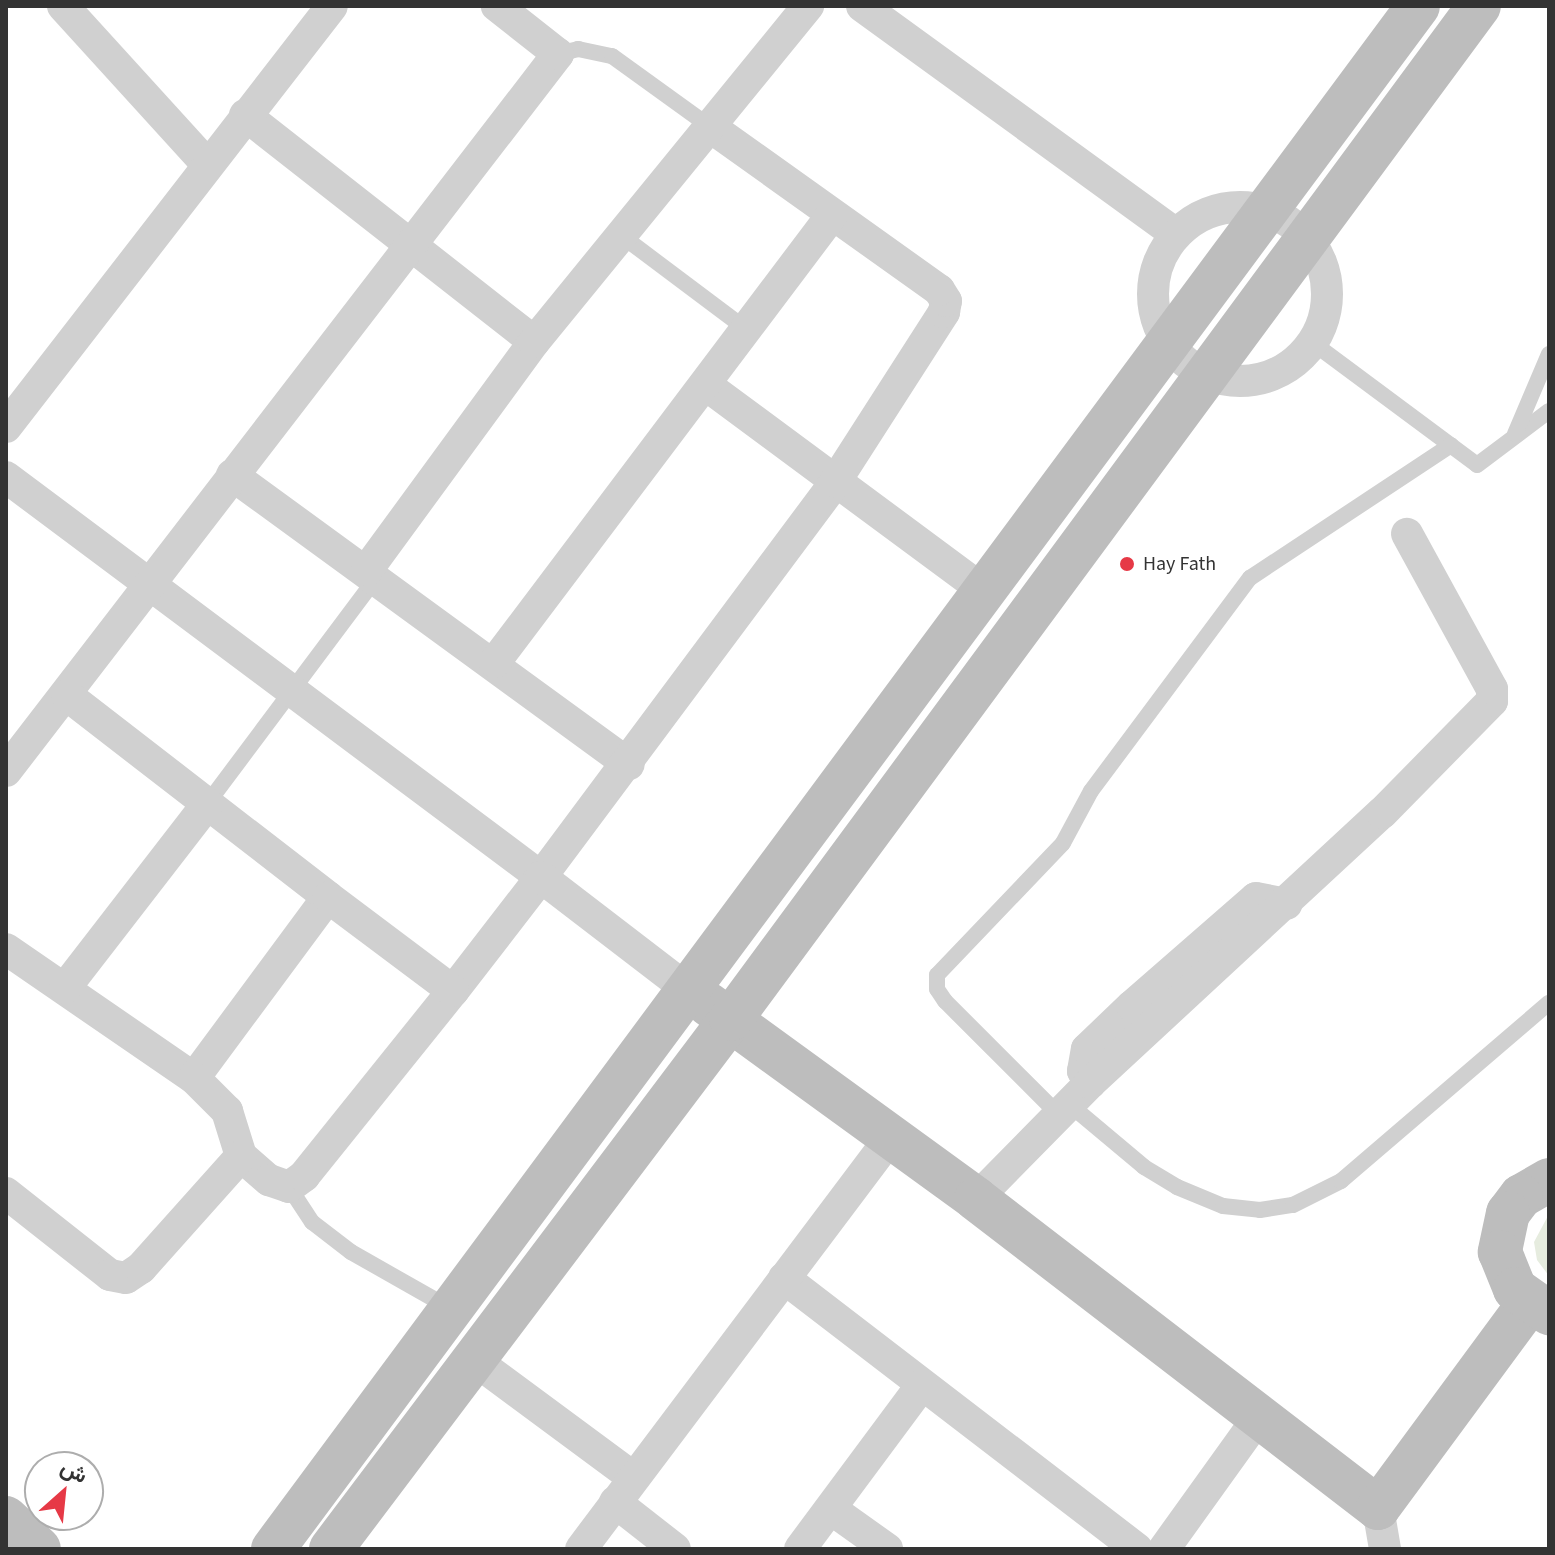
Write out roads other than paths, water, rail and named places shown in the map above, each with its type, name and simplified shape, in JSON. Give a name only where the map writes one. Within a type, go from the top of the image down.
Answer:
[{"type":"main road","points":[[273,1549],[1418,6]]},
{"type":"main road","points":[[331,1549],[731,1019],[1479,6]]},
{"type":"main road","points":[[687,989],[976,1199],[1259,1417],[1382,1529],[1539,1308],[1505,1272],[1501,1232],[1521,1196],[1549,1180]]},
{"type":"main road","points":[[6,1518],[39,1549]]},
{"type":"street","points":[[63,6],[207,164]]},
{"type":"street","points":[[6,427],[332,6]]},
{"type":"street","points":[[6,771],[67,695],[408,244],[558,54],[497,6]]},
{"type":"street","points":[[372,574],[534,342],[712,128],[808,6]]},
{"type":"street","points":[[862,6],[1176,234]]},
{"type":"street","points":[[245,115],[534,342]]},
{"type":"street","points":[[6,949],[194,1078],[227,1111],[241,1156],[269,1180],[289,1187],[304,1176],[453,991],[629,764],[835,482],[946,301],[712,128]]},
{"type":"street","points":[[1218,208],[1268,210],[1308,238],[1324,268],[1328,302],[1313,343],[1297,361],[1255,380],[1208,375],[1169,344],[1156,317],[1153,288],[1160,259],[1176,234],[1218,208]]},
{"type":"street","points":[[495,662],[832,215]]},
{"type":"street","points":[[706,385],[986,592]]},
{"type":"street","points":[[232,475],[495,662],[629,764]]},
{"type":"street","points":[[6,477],[687,989]]},
{"type":"street","points":[[976,1199],[1073,1101],[1142,1016],[1286,904],[1492,701],[1492,689],[1407,534]]},
{"type":"street","points":[[67,695],[453,991]]},
{"type":"street","points":[[65,988],[207,804]]},
{"type":"street","points":[[194,1078],[328,897]]},
{"type":"street","points":[[581,1549],[891,1137]]},
{"type":"street","points":[[6,1193],[110,1275],[126,1278],[141,1268],[241,1156]]},
{"type":"street","points":[[784,1278],[1137,1549]]},
{"type":"street","points":[[473,1359],[624,1490],[675,1549]]},
{"type":"street","points":[[800,1549],[922,1385]]},
{"type":"street","points":[[1164,1549],[1259,1417]]},
{"type":"street","points":[[831,1509],[887,1549]]},
{"type":"lane","points":[[558,54],[578,49],[612,56],[712,128]]},
{"type":"lane","points":[[622,236],[747,330]]},
{"type":"lane","points":[[1313,343],[1477,465],[1549,411]]},
{"type":"lane","points":[[1514,437],[1549,354]]},
{"type":"lane","points":[[1451,445],[1250,578],[1091,791],[1063,843],[937,975],[937,989],[945,1001],[1073,1101],[1144,1167],[1177,1187],[1223,1206],[1260,1210],[1293,1205],[1341,1181],[1549,1003]]},
{"type":"lane","points":[[207,804],[294,692],[372,574]]},
{"type":"lane","points":[[289,1187],[312,1222],[351,1252],[451,1308]]},
{"type":"place","name":"Hay Fath","points":[[1127,564]]}]
